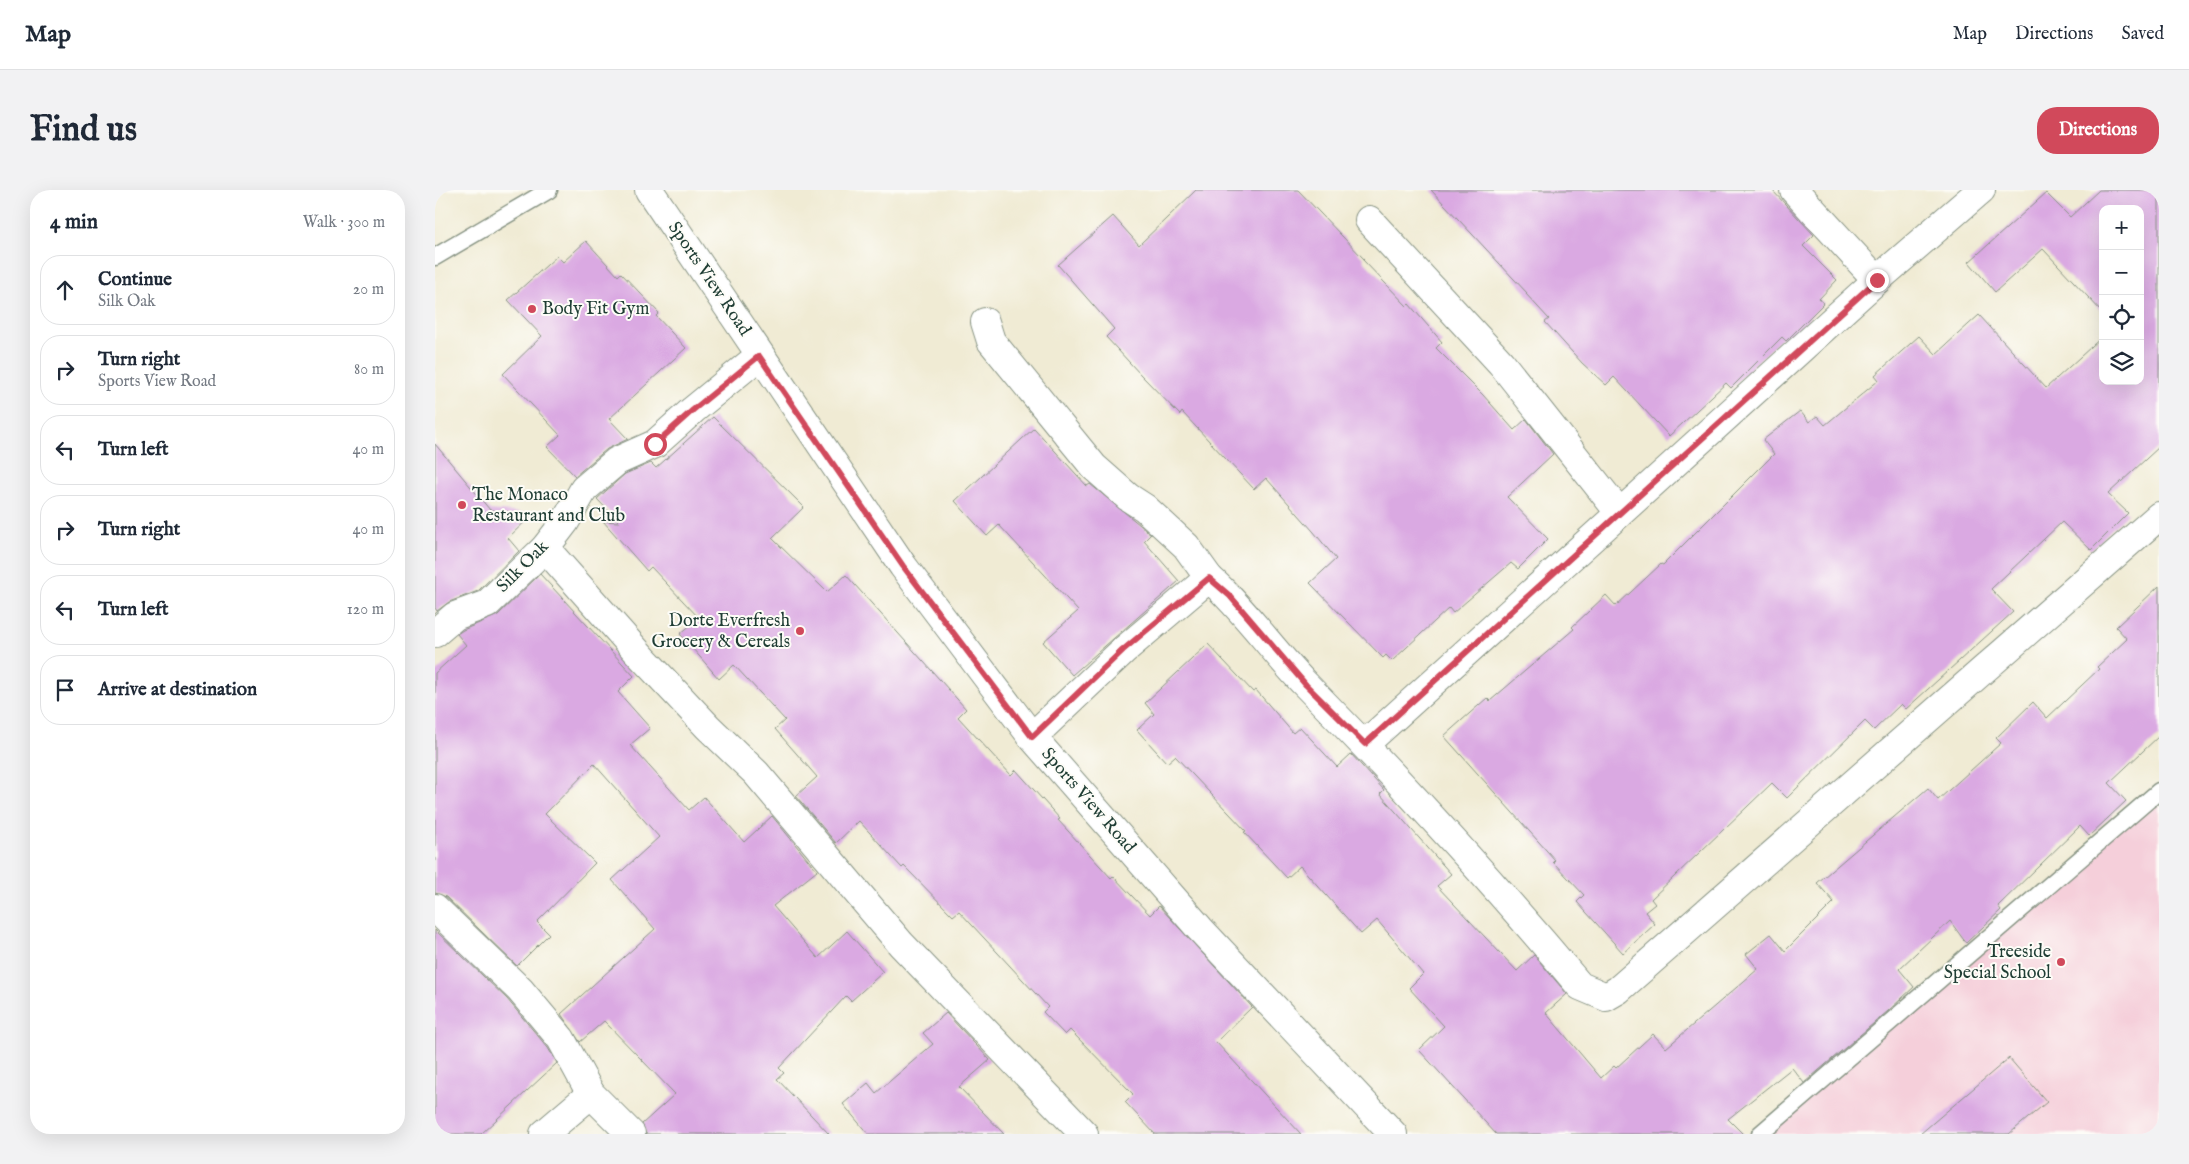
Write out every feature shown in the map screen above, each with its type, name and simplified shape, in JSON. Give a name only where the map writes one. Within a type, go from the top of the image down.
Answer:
[{"type":"street","name":"Sports View Road","points":[[649,190],[759,356],[903,566],[1032,737],[1200,929],[1393,1134]]},
{"type":"street","points":[[1794,190],[1877,280]]},
{"type":"street","points":[[1365,744],[1619,512],[1877,280],[1981,190]]},
{"type":"street","points":[[1369,220],[1501,363],[1619,512]]},
{"type":"street","points":[[985,322],[991,341],[1094,467],[1151,513],[1186,546],[1209,578],[1230,596],[1306,685],[1365,744],[1580,986],[1606,997],[1618,990],[2159,516]]},
{"type":"street","name":"Silk Oak","points":[[435,633],[455,616],[487,604],[545,548],[565,522],[584,489],[617,461],[655,444],[759,356]]},
{"type":"street","points":[[545,548],[647,663],[708,727],[756,773],[901,944],[1084,1134]]},
{"type":"street","points":[[1032,737],[1123,650],[1209,578]]},
{"type":"street","points":[[435,908],[520,990],[561,1039],[591,1094],[631,1134]]},
{"type":"street","points":[[544,1134],[591,1094]]},
{"type":"lane","points":[[435,257],[549,190]]},
{"type":"lane","points":[[1760,1134],[2159,791]]},
{"type":"shaded area","name":"Treeside Special School","points":[[2159,790],[2159,1134],[1767,1134]]},
{"type":"building","points":[[1196,190],[1298,190],[1407,306],[1409,304],[1442,342],[1436,348],[1483,395],[1514,430],[1526,419],[1553,454],[1507,497],[1548,539],[1518,569],[1511,563],[1453,613],[1449,608],[1392,661],[1386,655],[1383,658],[1310,583],[1336,559],[1313,531],[1266,478],[1254,489],[1182,412],[1180,415],[1141,375],[1106,337],[1114,329],[1058,265],[1113,216],[1139,245]]},
{"type":"building","points":[[1431,190],[1772,190],[1814,235],[1803,246],[1837,280],[1819,299],[1824,303],[1786,341],[1782,337],[1731,388],[1726,383],[1669,436],[1614,377],[1606,385],[1582,363],[1545,322],[1549,319],[1527,293]]},
{"type":"building","points":[[2099,190],[2159,190],[2159,447],[2108,494],[2128,513],[2091,550],[2062,522],[1991,589],[2013,612],[1906,709],[1901,704],[1874,730],[1865,721],[1787,798],[1772,783],[1651,899],[1655,904],[1645,912],[1655,924],[1623,953],[1577,902],[1584,895],[1444,736],[1487,698],[1490,701],[1574,629],[1572,627],[1606,595],[1616,606],[1661,564],[1663,565],[1774,454],[1763,440],[1800,411],[1809,422],[1817,416],[1825,425],[1879,380],[1875,375],[1919,336],[1936,354],[1979,315],[2046,388],[2099,340],[2099,385],[2144,385],[2144,205],[2099,205],[2099,309],[2043,249],[1995,292],[1969,262],[2046,193],[2070,217]]},
{"type":"building","points":[[586,241],[618,276],[621,273],[659,313],[656,316],[686,348],[609,419],[628,439],[607,449],[575,476],[547,447],[560,435],[503,374],[542,336],[508,300],[557,256],[563,262]]},
{"type":"building","points":[[713,417],[804,507],[772,538],[827,592],[846,575],[966,709],[958,717],[1011,775],[1016,770],[1111,878],[1113,876],[1150,915],[1159,906],[1252,1007],[1216,1042],[1301,1134],[1155,1134],[1125,1102],[1133,1094],[1070,1030],[1065,1035],[1043,1012],[1048,1007],[959,911],[953,916],[904,866],[902,868],[859,821],[836,843],[796,796],[817,777],[775,729],[785,720],[734,665],[719,679],[680,634],[699,618],[651,567],[647,571],[603,521],[619,522],[597,499],[625,474],[651,463],[656,468]]},
{"type":"building","points":[[1034,428],[1087,486],[1090,484],[1151,534],[1144,541],[1179,581],[1072,675],[1043,642],[1078,611],[999,525],[987,536],[955,501]]},
{"type":"building","points":[[435,444],[490,510],[533,514],[508,538],[519,551],[478,591],[449,602],[437,611],[435,608]]},
{"type":"building","points":[[540,574],[634,676],[618,692],[650,728],[630,745],[689,810],[704,797],[744,842],[772,816],[817,871],[773,906],[818,958],[847,931],[883,972],[851,1001],[846,996],[779,1068],[784,1073],[777,1079],[829,1134],[646,1134],[642,1124],[675,1094],[604,1021],[580,1042],[561,1014],[655,929],[612,880],[659,837],[594,764],[545,814],[595,863],[537,922],[549,934],[517,966],[446,897],[435,893],[435,673],[466,645],[457,634],[498,615]]},
{"type":"building","points":[[2159,586],[2159,736],[2109,783],[2126,801],[2089,836],[2080,826],[1998,906],[2001,910],[1966,943],[1950,921],[1899,969],[1914,987],[1888,1011],[1804,1083],[1792,1068],[1728,1119],[1743,1134],[1496,1134],[1419,1050],[1444,1026],[1409,988],[1423,974],[1377,920],[1361,934],[1300,866],[1287,878],[1244,832],[1246,831],[1175,756],[1167,763],[1137,730],[1154,714],[1145,703],[1208,644],[1253,692],[1256,690],[1293,733],[1300,727],[1337,767],[1351,754],[1384,790],[1380,794],[1451,874],[1437,886],[1517,971],[1534,955],[1567,994],[1546,1013],[1601,1078],[1614,1066],[1616,1068],[1653,1034],[1666,1048],[1758,969],[1746,954],[1771,934],[1785,951],[1834,902],[1817,883],[1928,788],[1938,800],[2001,743],[1996,738],[2033,702],[2047,718],[2099,669],[2097,667],[2127,639],[2116,627]]},
{"type":"building","points":[[435,930],[507,999],[548,1048],[557,1063],[481,1134],[435,1134]]},
{"type":"building","points":[[946,1013],[990,1060],[959,1087],[1004,1134],[868,1134],[843,1104],[868,1083],[876,1093],[933,1044],[923,1033]]},
{"type":"building","points":[[2009,1058],[2047,1102],[2009,1134],[1920,1134]]},
{"type":"place","name":"Body Fit Gym","points":[[532,309]]},
{"type":"place","name":"The Monaco Restaurant and Club","points":[[462,505]]},
{"type":"place","name":"Dorte Everfresh Grocery & Cereals","points":[[800,631]]},
{"type":"place","name":"Treeside Special School","points":[[2061,962]]},
{"type":"route","points":[[655,444],[759,356],[903,566],[1032,737],[1123,650],[1209,578],[1230,596],[1306,685],[1365,744],[1877,280]]}]
